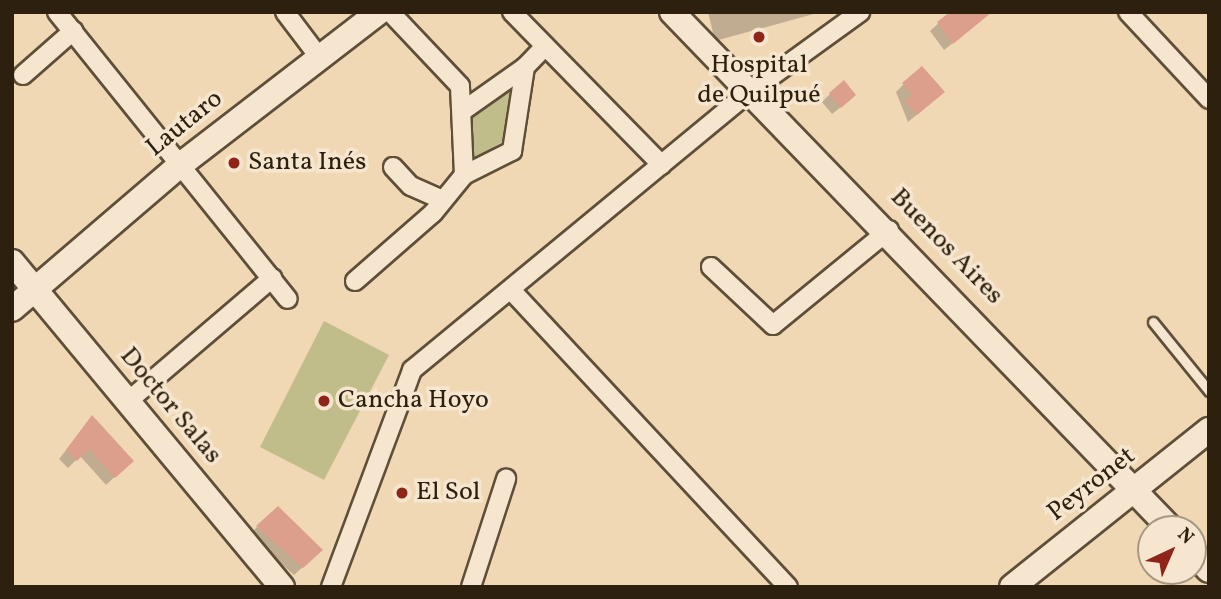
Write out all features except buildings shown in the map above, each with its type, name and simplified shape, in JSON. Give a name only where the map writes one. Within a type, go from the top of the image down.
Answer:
[{"type":"main road","name":"Lautaro","points":[[12,309],[179,166],[379,12]]},
{"type":"main road","name":"Buenos Aires","points":[[672,12],[889,230],[1158,515]]},
{"type":"main road","name":"Doctor Salas","points":[[12,262],[282,587]]},
{"type":"main road","name":"Peyronet","points":[[1012,587],[1209,430]]},
{"type":"street","points":[[58,12],[288,299]]},
{"type":"street","points":[[285,12],[319,57]]},
{"type":"street","points":[[390,12],[451,75],[464,110],[464,175]]},
{"type":"street","points":[[512,12],[662,165]]},
{"type":"street","points":[[331,587],[412,370],[751,91],[860,12]]},
{"type":"street","points":[[1128,12],[1209,99]]},
{"type":"street","points":[[23,75],[73,32]]},
{"type":"street","points":[[464,110],[525,67],[545,46]]},
{"type":"street","points":[[355,281],[442,200],[464,175],[512,151],[525,67]]},
{"type":"street","points":[[393,167],[411,187],[442,200]]},
{"type":"street","points":[[711,267],[773,325],[889,230]]},
{"type":"street","points":[[127,402],[272,278]]},
{"type":"street","points":[[511,290],[788,587]]},
{"type":"street","points":[[471,587],[506,479]]},
{"type":"lane","points":[[1153,322],[1209,391]]},
{"type":"shaded area","points":[[515,86],[502,142],[474,159],[472,117]]},
{"type":"shaded area","name":"Cancha Hoyo","points":[[324,321],[389,355],[324,480],[260,447]]},
{"type":"place","name":"Hospital de Quilpué","points":[[759,37]]},
{"type":"place","name":"Santa Inés","points":[[234,163]]},
{"type":"place","name":"Cancha Hoyo","points":[[324,401]]},
{"type":"place","name":"El Sol","points":[[402,493]]}]
